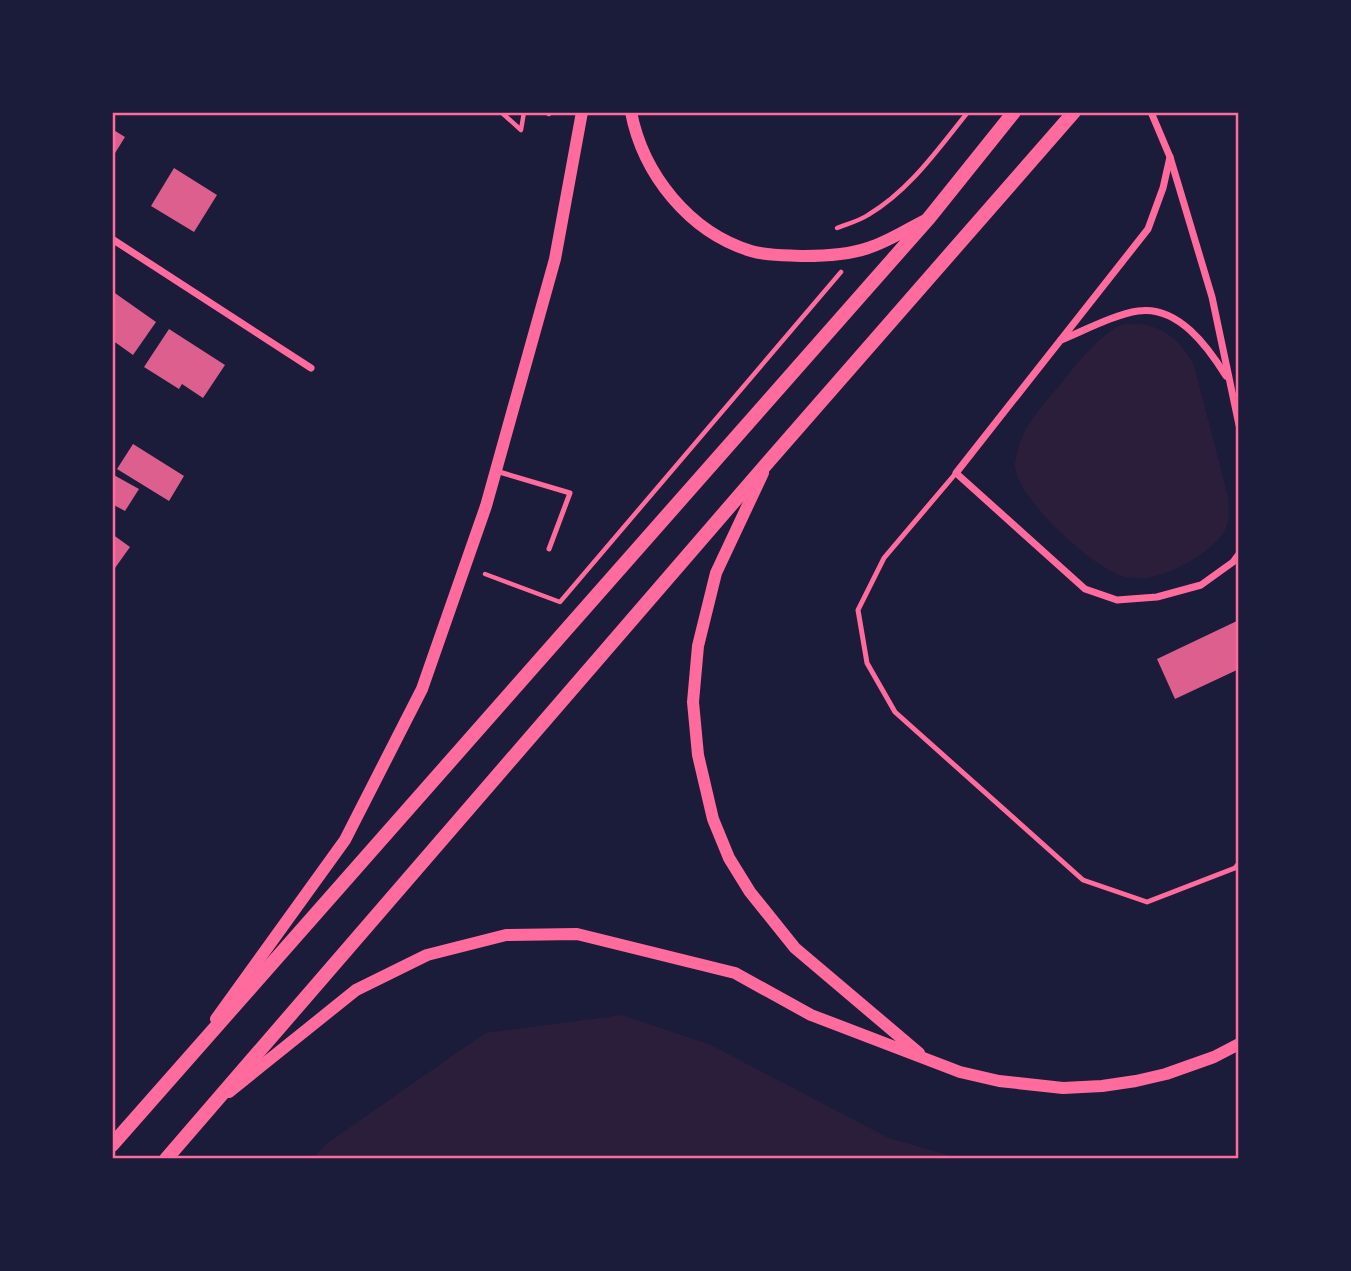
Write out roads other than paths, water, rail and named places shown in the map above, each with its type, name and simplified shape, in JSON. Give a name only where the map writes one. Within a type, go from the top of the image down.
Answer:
[{"type":"main road","points":[[112,1145],[929,218],[1013,112]]},
{"type":"main road","points":[[166,1159],[1074,112]]},
{"type":"street","points":[[180,1068],[345,840],[422,689],[486,506],[555,259],[582,112]]},
{"type":"street","points":[[631,112],[636,138],[662,186],[704,229],[753,252],[824,256],[868,248],[929,218]]},
{"type":"street","points":[[1151,112],[1170,157],[1212,297],[1239,425]]},
{"type":"street","points":[[1170,157],[1163,188],[1148,229],[956,473],[1085,589],[1117,600],[1157,597],[1201,585],[1233,562],[1239,554]]},
{"type":"street","points":[[112,239],[311,368]]},
{"type":"street","points":[[1059,341],[1139,310],[1166,314],[1193,333],[1214,357],[1230,383]]},
{"type":"street","points":[[769,461],[716,573],[698,646],[693,702],[698,755],[713,820],[729,858],[750,891],[795,948],[928,1060]]},
{"type":"street","points":[[215,1104],[356,990],[427,955],[506,935],[577,934],[735,973],[811,1015],[960,1072],[999,1082],[1063,1088],[1102,1086],[1166,1074],[1214,1057],[1239,1044]]},
{"type":"lane","points":[[496,471],[570,493],[549,549]]},
{"type":"lane","points":[[956,473],[884,558],[858,610],[867,663],[895,712],[1083,880],[1147,902],[1235,868],[1239,863]]}]
